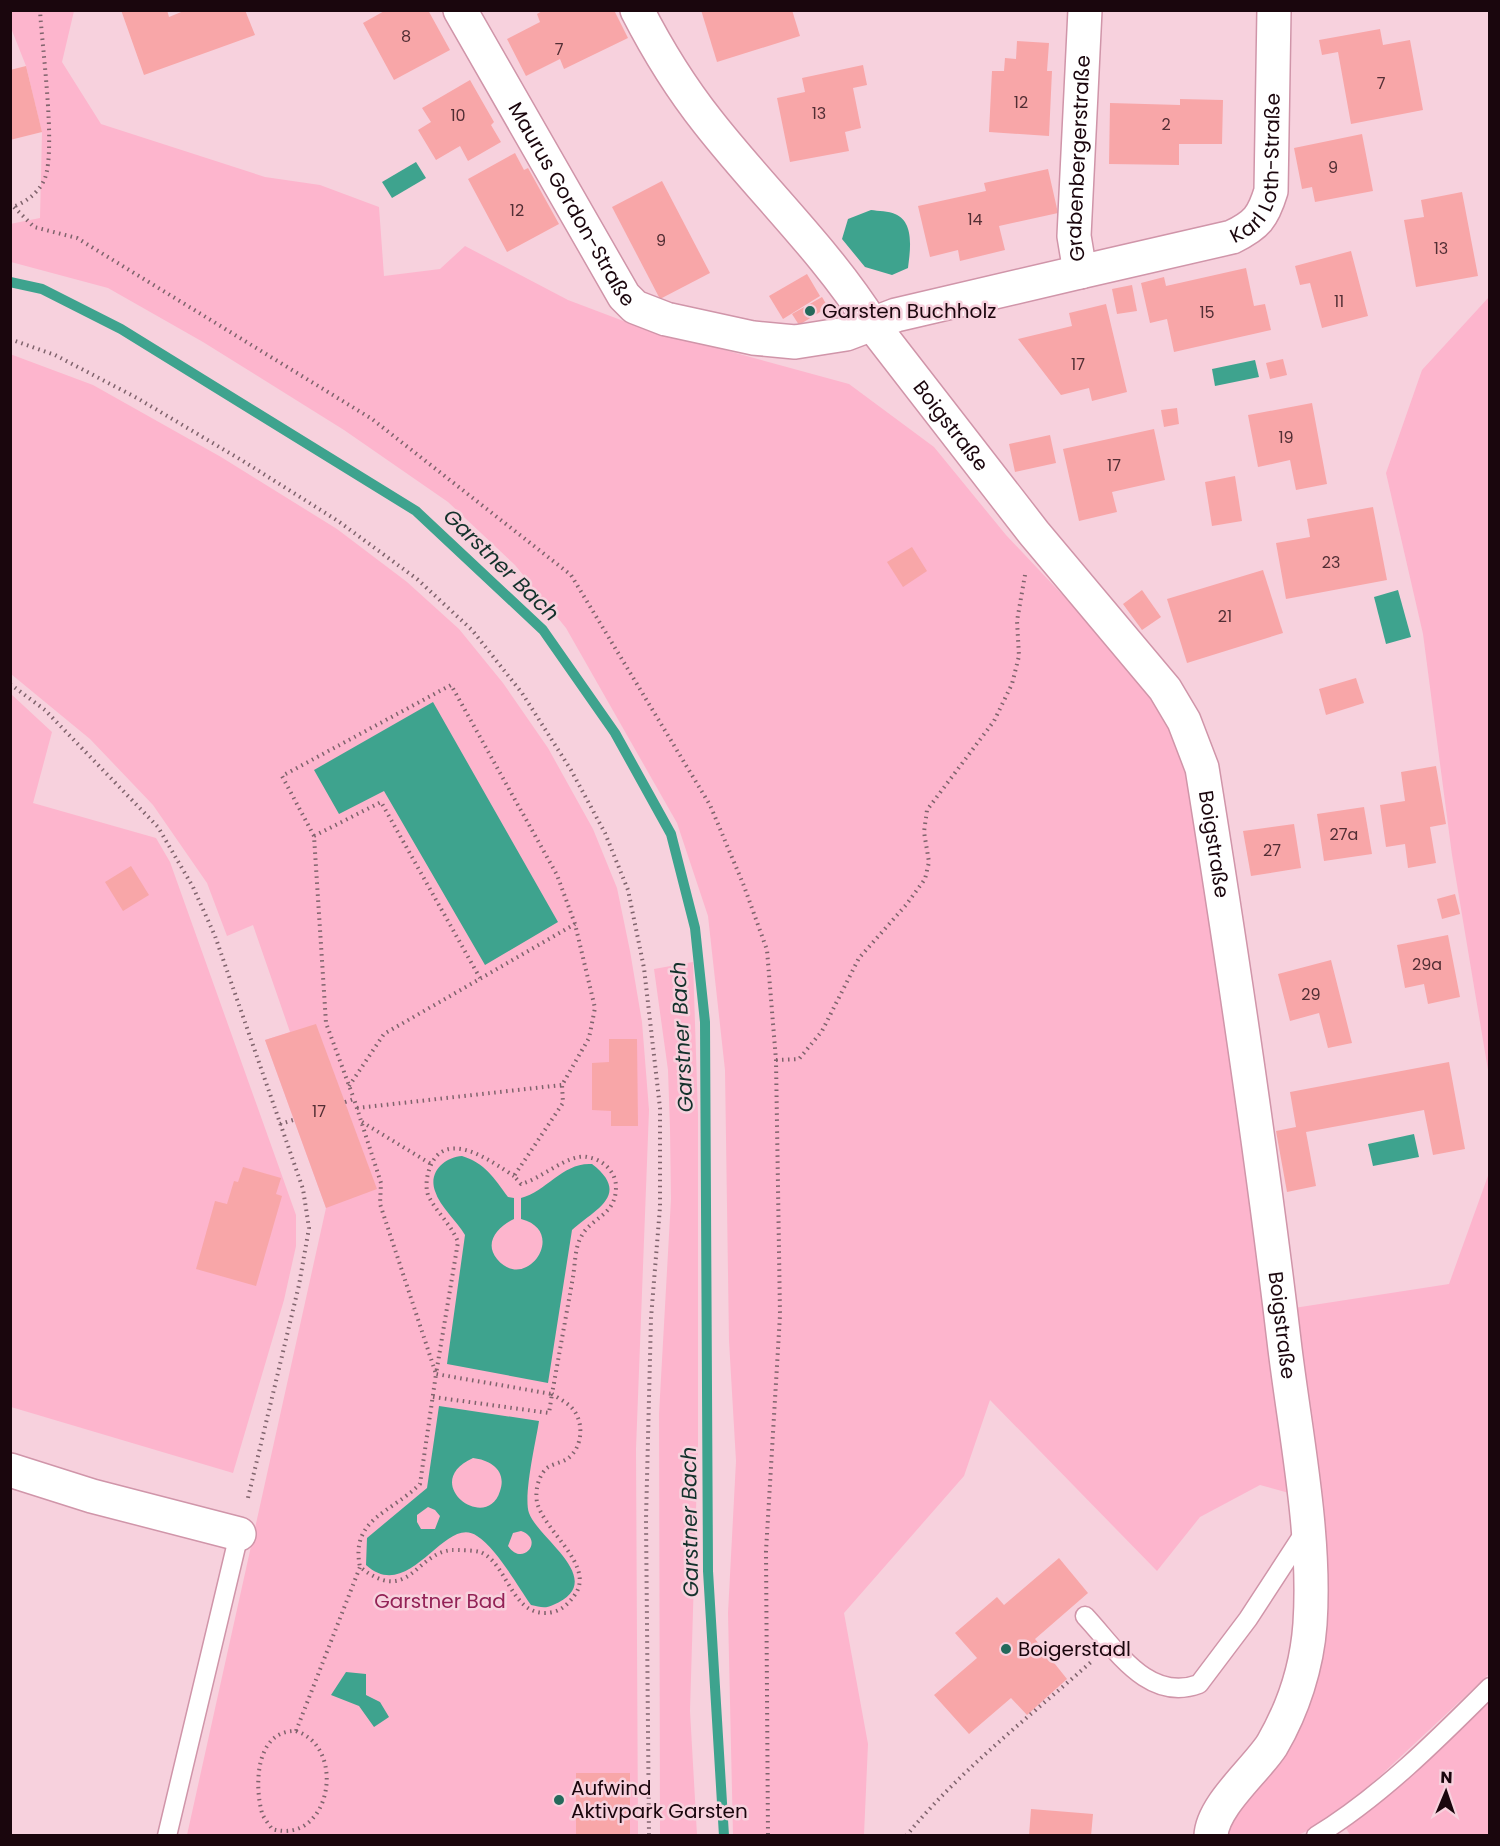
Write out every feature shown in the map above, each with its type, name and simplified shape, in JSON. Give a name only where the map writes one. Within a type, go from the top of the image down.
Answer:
[{"type":"street","name":"Maurus Gordon-Straße","points":[[460,10],[624,296],[635,307],[666,319],[776,341],[818,340],[872,324]]},
{"type":"street","name":"Boigstraße","points":[[637,10],[706,120],[827,260],[851,291],[872,324],[1034,533],[1165,689],[1184,721],[1202,768],[1259,1136],[1307,1528],[1312,1597],[1310,1630],[1296,1695],[1271,1746],[1227,1802],[1214,1822],[1211,1836]]},
{"type":"street","name":"Grabenbergerstraße","points":[[872,324],[896,315],[1080,272],[1074,237],[1085,10]]},
{"type":"street","name":"Karl Loth-Straße","points":[[1080,272],[1232,237],[1252,227],[1265,209],[1271,190],[1274,10]]},
{"type":"street","points":[[10,1470],[92,1496],[239,1534]]},
{"type":"lane","points":[[1085,1616],[1144,1679],[1170,1689],[1188,1688],[1199,1684],[1248,1620],[1307,1528]]},
{"type":"lane","points":[[167,1836],[239,1534]]},
{"type":"lane","points":[[1316,1836],[1338,1822],[1393,1777],[1490,1687]]},
{"type":"path","points":[[40,10],[49,153],[44,179],[31,198],[12,208],[34,227],[77,238],[372,419],[571,575],[715,815],[767,950],[776,1060],[780,1316],[766,1551],[765,1677],[768,1836]]},
{"type":"path","points":[[10,339],[55,356],[96,377],[234,455],[338,521],[417,579],[472,630],[522,693],[571,770],[604,833],[628,890],[633,912],[654,1038],[660,1108],[660,1207],[651,1318],[646,1519],[649,1836]]},
{"type":"path","points":[[776,1060],[800,1059],[822,1031],[859,958],[906,905],[925,879],[929,862],[924,832],[927,810],[994,721],[1012,684],[1019,656],[1017,621],[1034,533]]},
{"type":"path","points":[[10,684],[45,710],[158,827],[193,887],[215,936],[303,1189],[309,1228],[299,1285],[239,1534]]},
{"type":"path","points":[[436,1374],[380,1204],[381,1183],[362,1122],[326,1023],[314,836],[282,776],[451,685],[557,875],[575,924],[595,1008],[589,1038],[562,1085],[563,1103],[514,1176]]},
{"type":"path","points":[[314,836],[381,802],[480,978]]},
{"type":"path","points":[[349,1086],[384,1034],[575,924]]},
{"type":"path","points":[[357,1108],[562,1085]]},
{"type":"path","points":[[345,1102],[354,1099]]},
{"type":"path","points":[[280,1124],[293,1120]]},
{"type":"path","points":[[362,1122],[431,1164]]},
{"type":"path","points":[[296,1731],[360,1567],[358,1542],[363,1529],[420,1484],[436,1374],[458,1242],[453,1230],[428,1194],[426,1184],[431,1164],[442,1153],[460,1148],[485,1158],[514,1176],[521,1184],[536,1180],[565,1162],[584,1156],[600,1160],[612,1172],[616,1184],[615,1200],[604,1216],[580,1237],[549,1413],[433,1397]]},
{"type":"path","points":[[360,1567],[376,1578],[387,1581],[401,1580],[440,1553],[452,1550],[480,1552],[488,1558],[523,1604],[531,1610],[553,1612],[564,1607],[579,1589],[579,1566],[540,1514],[536,1497],[539,1479],[547,1468],[566,1460],[577,1451],[581,1438],[572,1408],[552,1394],[436,1374]]},
{"type":"path","points":[[906,1836],[935,1800],[972,1765],[1111,1644]]},
{"type":"path","points":[[285,1731],[296,1731],[308,1735],[319,1748],[326,1764],[327,1785],[320,1812],[300,1830],[285,1833],[272,1829],[263,1814],[259,1780],[261,1756],[270,1740],[285,1731]]},
{"type":"green space","points":[[11,11],[74,11],[62,62],[101,124],[265,177],[320,185],[379,207],[384,276],[440,269],[465,246],[568,300],[634,325],[849,384],[934,447],[1006,535],[1104,639],[1162,711],[1190,777],[1221,933],[1289,1493],[1260,1485],[1200,1517],[1157,1571],[990,1400],[964,1476],[844,1613],[868,1744],[864,1835],[733,1835],[728,1613],[736,1461],[729,1341],[725,1070],[708,916],[677,823],[566,628],[515,565],[448,502],[344,430],[203,342],[108,288],[11,262],[10,224],[40,218],[42,133],[26,66],[11,28]]},
{"type":"green space","points":[[1489,297],[1489,1076],[1452,855],[1423,634],[1386,473],[1422,370]]},
{"type":"green space","name":"Garstner Bad","points":[[10,354],[93,385],[221,457],[337,529],[407,582],[459,629],[503,683],[548,748],[593,829],[617,888],[630,951],[642,1022],[649,1110],[636,1449],[638,1835],[187,1835],[326,1208],[265,1040],[290,1032],[253,925],[227,936],[207,883],[153,805],[90,739],[11,674]]},
{"type":"green space","points":[[11,694],[52,732],[33,803],[156,838],[170,862],[296,1215],[296,1246],[284,1300],[233,1473],[11,1407]]},
{"type":"green space","points":[[693,962],[698,1115],[698,1444],[690,1711],[697,1835],[660,1836],[659,1414],[671,1199],[668,1070],[654,969]]},
{"type":"green space","points":[[1489,1173],[1489,1674],[1379,1777],[1337,1813],[1314,1828],[1298,1835],[1225,1836],[1224,1815],[1297,1709],[1294,1308],[1449,1284]]},
{"type":"green space","points":[[1489,1696],[1489,1835],[1350,1835],[1344,1825]]},
{"type":"shaded area","points":[[416,162],[426,178],[392,198],[382,182]]},
{"type":"shaded area","points":[[871,210],[893,213],[906,223],[910,238],[908,268],[892,275],[865,267],[842,239],[848,219]]},
{"type":"shaded area","points":[[1255,360],[1259,377],[1215,386],[1212,369]]},
{"type":"shaded area","points":[[1398,590],[1411,637],[1386,644],[1374,597]]},
{"type":"shaded area","points":[[433,702],[558,922],[485,965],[384,791],[339,814],[314,770]]},
{"type":"shaded area","points":[[1414,1134],[1419,1157],[1373,1166],[1368,1144]]},
{"type":"shaded area","points":[[462,1156],[483,1167],[508,1197],[514,1198],[514,1219],[498,1230],[492,1241],[493,1253],[508,1268],[520,1269],[530,1265],[538,1257],[542,1246],[542,1235],[535,1226],[521,1219],[521,1198],[572,1167],[582,1165],[592,1164],[604,1175],[609,1185],[609,1193],[599,1209],[572,1230],[548,1383],[447,1364],[465,1235],[437,1197],[433,1184],[436,1172],[444,1163]]},
{"type":"shaded area","points":[[439,1406],[539,1421],[529,1482],[529,1513],[573,1572],[575,1584],[569,1595],[547,1607],[531,1605],[492,1549],[477,1536],[465,1532],[452,1536],[412,1567],[397,1574],[382,1574],[366,1565],[367,1538],[427,1488]],"holes":[[[473,1458],[491,1464],[499,1472],[501,1478],[500,1491],[493,1503],[483,1508],[471,1506],[461,1500],[454,1491],[452,1480],[458,1468]],[[428,1507],[440,1516],[435,1529],[421,1529],[417,1522],[417,1515]],[[521,1531],[528,1535],[531,1540],[529,1550],[520,1554],[508,1546],[513,1533]]]},
{"type":"shaded area","points":[[346,1672],[366,1674],[366,1695],[380,1702],[389,1717],[374,1727],[359,1706],[331,1695]]},
{"type":"building","points":[[121,10],[167,10],[169,17],[186,10],[245,10],[255,35],[144,75]]},
{"type":"building","points":[[386,10],[428,10],[450,50],[394,80],[363,23]]},
{"type":"building","points":[[544,10],[614,10],[628,38],[564,69],[560,59],[526,76],[507,39],[540,22],[537,14]]},
{"type":"building","points":[[701,10],[792,10],[800,36],[717,62]]},
{"type":"building","points":[[1380,29],[1383,45],[1410,40],[1423,110],[1351,124],[1338,52],[1322,55],[1319,40]]},
{"type":"building","points":[[1017,41],[1049,43],[1047,71],[1052,71],[1049,136],[989,132],[992,71],[1004,71],[1005,58],[1016,59]]},
{"type":"building","points":[[863,65],[867,85],[853,88],[861,128],[845,132],[849,151],[790,162],[777,98],[805,92],[802,78]]},
{"type":"building","points":[[26,66],[42,132],[10,140],[10,70]]},
{"type":"building","points":[[470,80],[494,122],[491,125],[501,142],[468,161],[460,146],[436,160],[418,130],[431,122],[422,108]]},
{"type":"building","points":[[1180,99],[1223,100],[1222,144],[1179,144],[1179,165],[1109,164],[1110,103],[1180,105]]},
{"type":"building","points":[[1362,134],[1373,191],[1315,202],[1312,187],[1302,189],[1294,148]]},
{"type":"building","points":[[515,153],[524,170],[528,168],[559,224],[507,252],[468,179]]},
{"type":"building","points":[[1048,169],[1058,213],[999,226],[1005,250],[960,261],[958,250],[930,257],[918,206],[986,191],[984,183]]},
{"type":"building","points":[[662,181],[710,273],[660,299],[612,207]]},
{"type":"building","points":[[1462,192],[1478,276],[1416,287],[1404,220],[1424,217],[1421,200]]},
{"type":"building","points":[[1351,251],[1368,316],[1322,328],[1310,283],[1300,285],[1295,266]]},
{"type":"building","points":[[1246,268],[1254,306],[1265,304],[1271,330],[1174,352],[1167,319],[1150,323],[1141,283],[1164,277],[1166,286]]},
{"type":"building","points":[[807,274],[820,296],[783,319],[769,296]]},
{"type":"building","points":[[1132,285],[1137,311],[1117,314],[1112,289]]},
{"type":"building","name":"Garsten Buchholz","points":[[822,297],[828,307],[799,325],[792,314]]},
{"type":"building","points":[[1106,304],[1127,392],[1092,401],[1089,388],[1061,395],[1018,339],[1072,326],[1069,313]]},
{"type":"building","points":[[1283,359],[1287,375],[1270,379],[1266,363]]},
{"type":"building","points":[[1312,403],[1327,484],[1296,490],[1290,460],[1258,467],[1248,415]]},
{"type":"building","points":[[1177,408],[1179,424],[1164,427],[1161,410]]},
{"type":"building","points":[[1154,429],[1165,480],[1112,492],[1117,512],[1079,521],[1063,449]]},
{"type":"building","points":[[1050,435],[1056,463],[1015,472],[1009,444]]},
{"type":"building","points":[[1235,476],[1242,521],[1212,526],[1205,482]]},
{"type":"building","points":[[1373,507],[1387,580],[1286,599],[1276,543],[1310,537],[1307,519]]},
{"type":"building","points":[[912,547],[927,571],[903,587],[887,562]]},
{"type":"building","points":[[1263,570],[1283,633],[1187,663],[1167,599]]},
{"type":"building","points":[[1142,590],[1161,617],[1142,630],[1123,604]]},
{"type":"building","points":[[1356,678],[1364,703],[1326,715],[1319,689]]},
{"type":"building","points":[[1436,766],[1446,824],[1430,827],[1436,863],[1408,868],[1405,844],[1386,847],[1380,805],[1405,801],[1401,772]]},
{"type":"building","points":[[1364,807],[1372,854],[1324,861],[1317,814]]},
{"type":"building","points":[[1294,824],[1301,868],[1251,876],[1243,831]]},
{"type":"building","points":[[131,866],[149,895],[123,911],[105,882]]},
{"type":"building","points":[[1455,894],[1460,914],[1442,919],[1437,899]]},
{"type":"building","points":[[1448,935],[1460,997],[1428,1004],[1424,984],[1405,988],[1397,945]]},
{"type":"building","points":[[1331,960],[1352,1043],[1328,1048],[1319,1013],[1290,1021],[1278,974]]},
{"type":"building","points":[[316,1024],[377,1189],[326,1208],[265,1040]]},
{"type":"building","points":[[609,1039],[637,1039],[638,1126],[611,1126],[611,1111],[592,1110],[592,1063],[609,1062]]},
{"type":"building","points":[[1449,1062],[1465,1149],[1433,1155],[1424,1110],[1306,1132],[1316,1186],[1287,1192],[1276,1131],[1296,1127],[1290,1092]]},
{"type":"building","points":[[243,1167],[281,1178],[276,1194],[282,1196],[256,1286],[196,1269],[215,1201],[227,1204],[234,1181],[238,1182]]},
{"type":"building","name":"Boigerstadl","points":[[1059,1558],[1088,1593],[1035,1639],[1067,1679],[1027,1715],[1011,1698],[969,1734],[934,1695],[977,1658],[955,1633],[997,1597],[1004,1605]]},
{"type":"building","points":[[576,1773],[630,1773],[630,1836],[576,1836]]},
{"type":"building","points":[[1031,1809],[1093,1814],[1091,1836],[1029,1836]]},
{"type":"waterway","name":"Garstner Bach","points":[[10,282],[42,289],[121,329],[416,511],[543,630],[615,733],[671,834],[695,928],[705,1022],[708,1571],[724,1836]]},
{"type":"place","name":"Garsten Buchholz","points":[[810,311]]},
{"type":"place","name":"Boigerstadl","points":[[1006,1649]]},
{"type":"place","name":"Aufwind Aktivpark Garsten","points":[[559,1800]]}]
